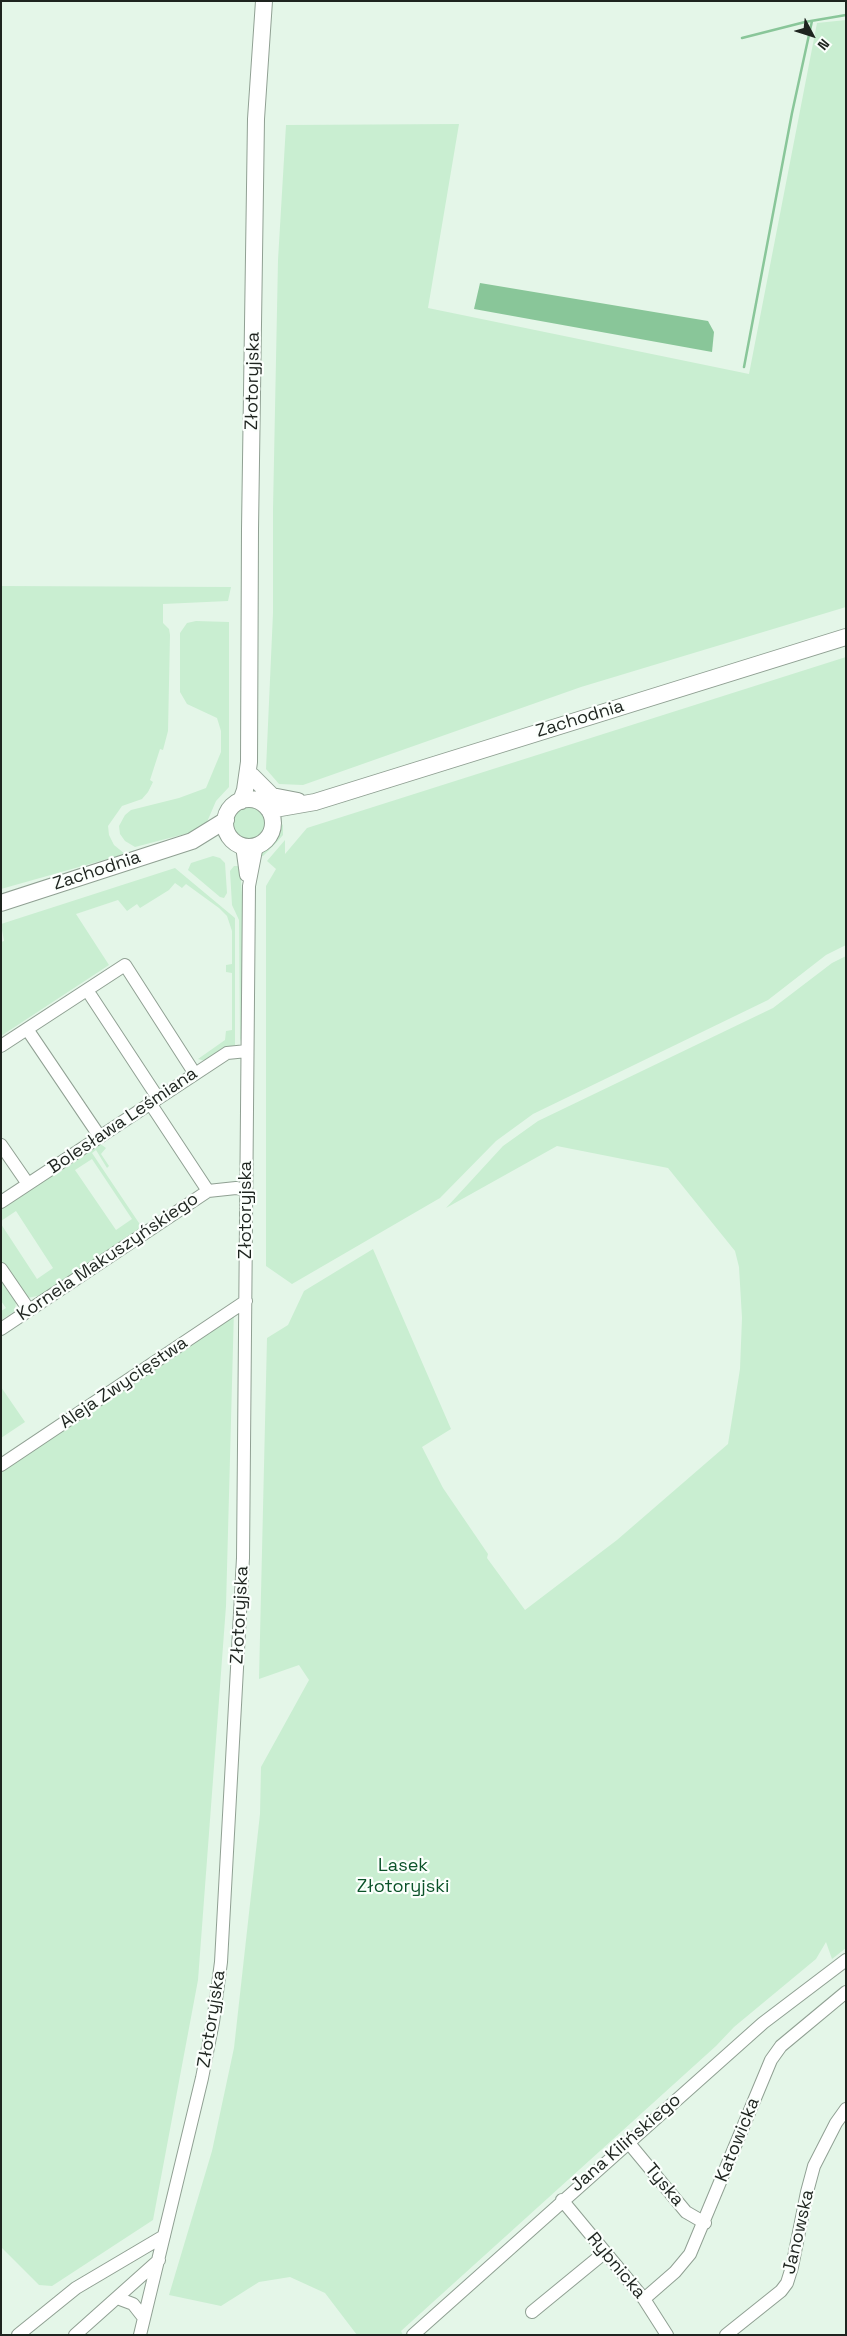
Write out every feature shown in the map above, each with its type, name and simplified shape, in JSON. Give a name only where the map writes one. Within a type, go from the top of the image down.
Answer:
[{"type":"main road","name":"Złotoryjska","points":[[264,1],[256,119],[250,529],[251,769],[254,790],[264,806]]},
{"type":"main road","name":"Zachodnia","points":[[272,827],[284,817],[315,802],[846,637]]},
{"type":"main road","name":"Złotoryjska","points":[[241,801],[251,769]]},
{"type":"main road","points":[[251,769],[272,796],[315,802]]},
{"type":"main road","points":[[252,799],[264,806],[272,816],[272,827],[268,838],[243,843],[226,829],[226,820],[231,807],[241,801],[252,799]]},
{"type":"main road","name":"Zachodnia","points":[[264,806],[315,802]]},
{"type":"main road","name":"Zachodnia","points":[[1,903],[192,841],[226,820]]},
{"type":"main road","name":"Zachodnia","points":[[192,841],[243,843]]},
{"type":"street","name":"Złotoryjska","points":[[140,2335],[202,2078],[213,2022],[221,1962],[243,1558],[249,886],[243,843]]},
{"type":"street","points":[[1,1046],[125,966],[194,1074]]},
{"type":"street","points":[[91,996],[208,1191]]},
{"type":"street","points":[[27,1029],[100,1137]]},
{"type":"street","name":"Bolesława Leśmiana","points":[[1,1202],[227,1053],[247,1051]]},
{"type":"street","points":[[1,1145],[28,1184]]},
{"type":"street","name":"Kornela Makuszyńskiego","points":[[1,1329],[208,1191],[236,1188],[246,1190]]},
{"type":"street","points":[[1,1269],[29,1310]]},
{"type":"street","name":"Aleja Zwycięstwa","points":[[1,1465],[246,1301]]},
{"type":"street","name":"Jana Kilińskiego","points":[[413,2335],[562,2200],[763,2023],[846,1960]]},
{"type":"street","name":"Katowicka","points":[[644,2300],[675,2272],[690,2254],[705,2223],[771,2060],[781,2046],[846,1992]]},
{"type":"street","name":"Janowska","points":[[726,2335],[780,2291],[787,2283],[814,2166],[836,2123],[846,2109]]},
{"type":"street","name":"Tyska","points":[[628,2142],[686,2212],[705,2223]]},
{"type":"street","name":"Rybnicka","points":[[562,2200],[604,2254],[644,2300],[663,2333]]},
{"type":"street","points":[[18,2335],[76,2288],[164,2236]]},
{"type":"street","points":[[532,2312],[604,2254]]},
{"type":"street","points":[[75,2335],[159,2260]]},
{"type":"street","points":[[117,2298],[133,2304],[144,2318]]},
{"type":"green space","points":[[846,20],[846,607],[581,687],[303,785],[279,784],[266,769],[273,613],[278,260],[286,125],[459,124],[428,308],[749,374],[817,23]]},
{"type":"green space","points":[[1,586],[231,587],[228,601],[163,604],[163,623],[169,629],[170,635],[168,731],[163,750],[160,749],[150,780],[153,782],[148,792],[142,799],[122,806],[108,826],[109,835],[114,845],[125,854],[1,889]]},
{"type":"green space","points":[[196,621],[229,622],[229,787],[216,801],[204,829],[135,847],[125,841],[120,834],[119,826],[125,815],[131,810],[179,798],[206,788],[221,752],[221,731],[217,718],[187,704],[180,692],[180,633],[187,623]]},
{"type":"green space","points":[[846,657],[846,945],[826,955],[768,1000],[533,1114],[496,1141],[440,1198],[292,1284],[266,1266],[266,886],[276,869],[267,861],[285,840],[285,854],[307,828]]},
{"type":"green space","points":[[249,807],[261,811],[265,823],[261,835],[249,839],[237,835],[233,823],[237,811]]},
{"type":"green space","points":[[283,824],[283,835],[263,856],[257,857]]},
{"type":"green space","points":[[213,856],[220,858],[225,863],[227,893],[224,898],[220,897],[188,870],[191,863]]},
{"type":"green space","points":[[234,866],[240,866],[243,909],[242,1035],[240,1042],[239,920],[232,905],[230,871]]},
{"type":"green space","points":[[175,868],[235,918],[235,1045],[224,1048],[206,1061],[198,1059],[225,1040],[226,1031],[232,1030],[232,973],[226,972],[226,965],[232,964],[232,931],[227,916],[219,908],[186,884],[182,888],[175,883],[169,890],[140,908],[137,904],[127,911],[118,900],[76,914],[109,965],[1,1036],[1,942],[4,941],[1,924]]},
{"type":"green space","name":"Lasek Złotoryjski","points":[[846,956],[846,1948],[832,1959],[826,1942],[816,1959],[734,2027],[716,2046],[401,2331],[403,2335],[357,2335],[325,2293],[290,2277],[259,2282],[221,2306],[169,2295],[212,2151],[234,2048],[260,1814],[261,1767],[309,1680],[299,1665],[259,1679],[267,1338],[288,1325],[304,1291],[373,1249],[451,1429],[422,1447],[443,1488],[488,1554],[487,1558],[525,1610],[617,1540],[728,1444],[740,1369],[742,1318],[739,1267],[735,1251],[668,1168],[557,1146],[446,1208],[503,1146],[538,1121],[773,1008],[832,963]]},
{"type":"green space","points":[[99,1143],[106,1148],[101,1154],[109,1166],[107,1168],[96,1150],[92,1153],[143,1229],[42,1295],[23,1299],[1,1266],[1,1224],[37,1279],[53,1268],[16,1211],[1,1221],[1,1207]],"holes":[[[92,1159],[132,1219],[116,1230],[75,1170]]]},
{"type":"green space","points":[[1,1281],[16,1302],[15,1311],[1,1320],[1,1311],[6,1308],[1,1301]]},
{"type":"green space","points":[[234,1309],[226,1606],[198,1980],[153,2220],[52,2286],[39,2285],[1,2247],[1,1464]]},
{"type":"green space","points":[[1,1387],[25,1422],[1,1438]]},
{"type":"shaded area","points":[[480,283],[708,321],[714,332],[712,352],[474,309]]},
{"type":"waterway","points":[[742,38],[805,22],[846,15]]},
{"type":"waterway","points":[[744,367],[792,113],[812,21]]}]
